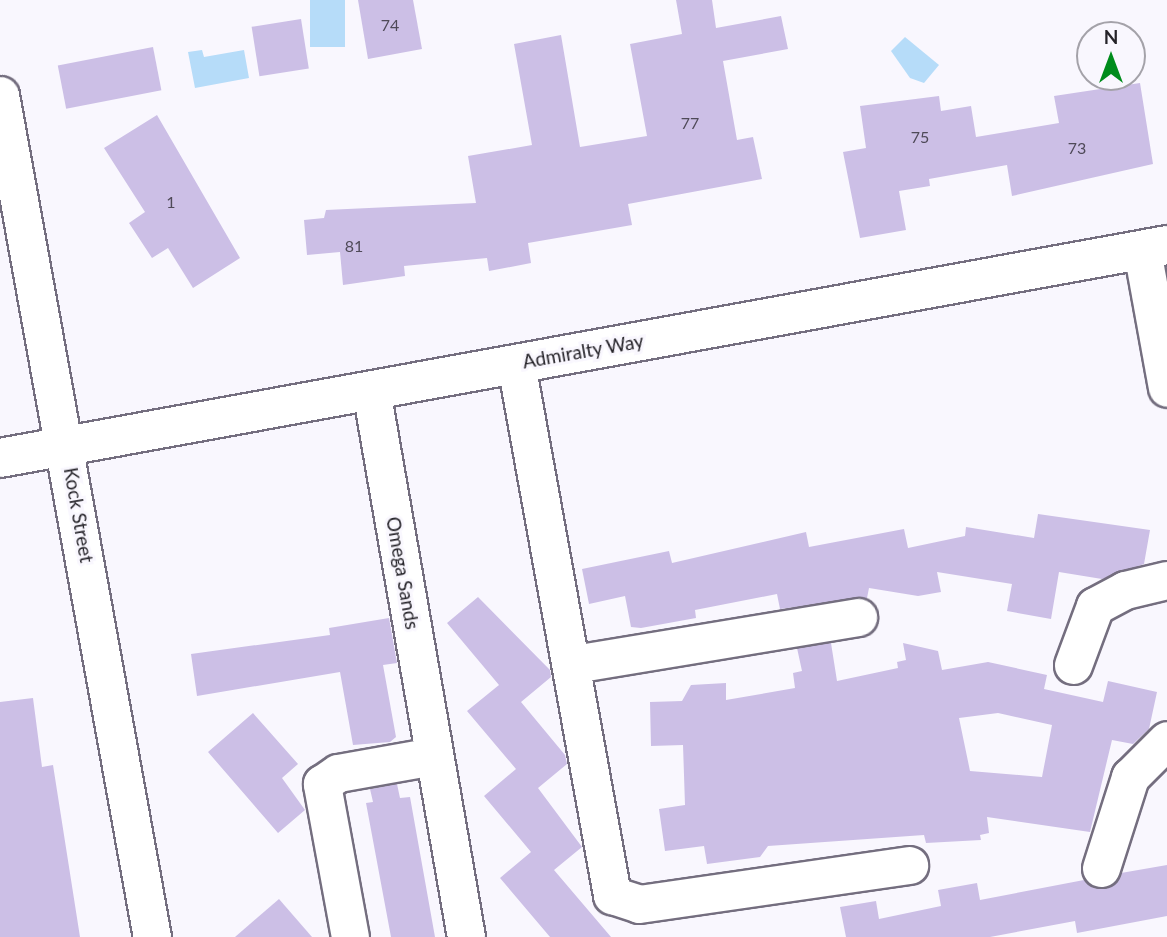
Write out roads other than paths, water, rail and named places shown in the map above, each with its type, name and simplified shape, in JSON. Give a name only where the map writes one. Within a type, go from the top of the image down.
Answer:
[{"type":"main road","name":"Admiralty Way","points":[[0,458],[1154,248]]},
{"type":"street","name":"Kock Street","points":[[0,95],[67,446],[152,937]]},
{"type":"street","points":[[1154,248],[1167,388]]},
{"type":"street","points":[[516,363],[574,664],[609,887],[618,901],[639,904],[909,865]]},
{"type":"street","name":"Omega Sands","points":[[371,390],[466,937]]},
{"type":"street","points":[[1073,665],[1095,606],[1125,590],[1167,580]]},
{"type":"street","points":[[574,664],[858,617]]},
{"type":"street","points":[[1101,868],[1130,777],[1167,740]]},
{"type":"street","points":[[350,937],[322,784],[338,773],[433,757]]},
{"type":"water","points":[[310,0],[345,0],[345,47],[310,47]]},
{"type":"water","points":[[905,37],[939,65],[924,83],[910,78],[891,51]]},
{"type":"water","points":[[202,50],[204,57],[244,50],[249,78],[195,88],[188,52]]}]
